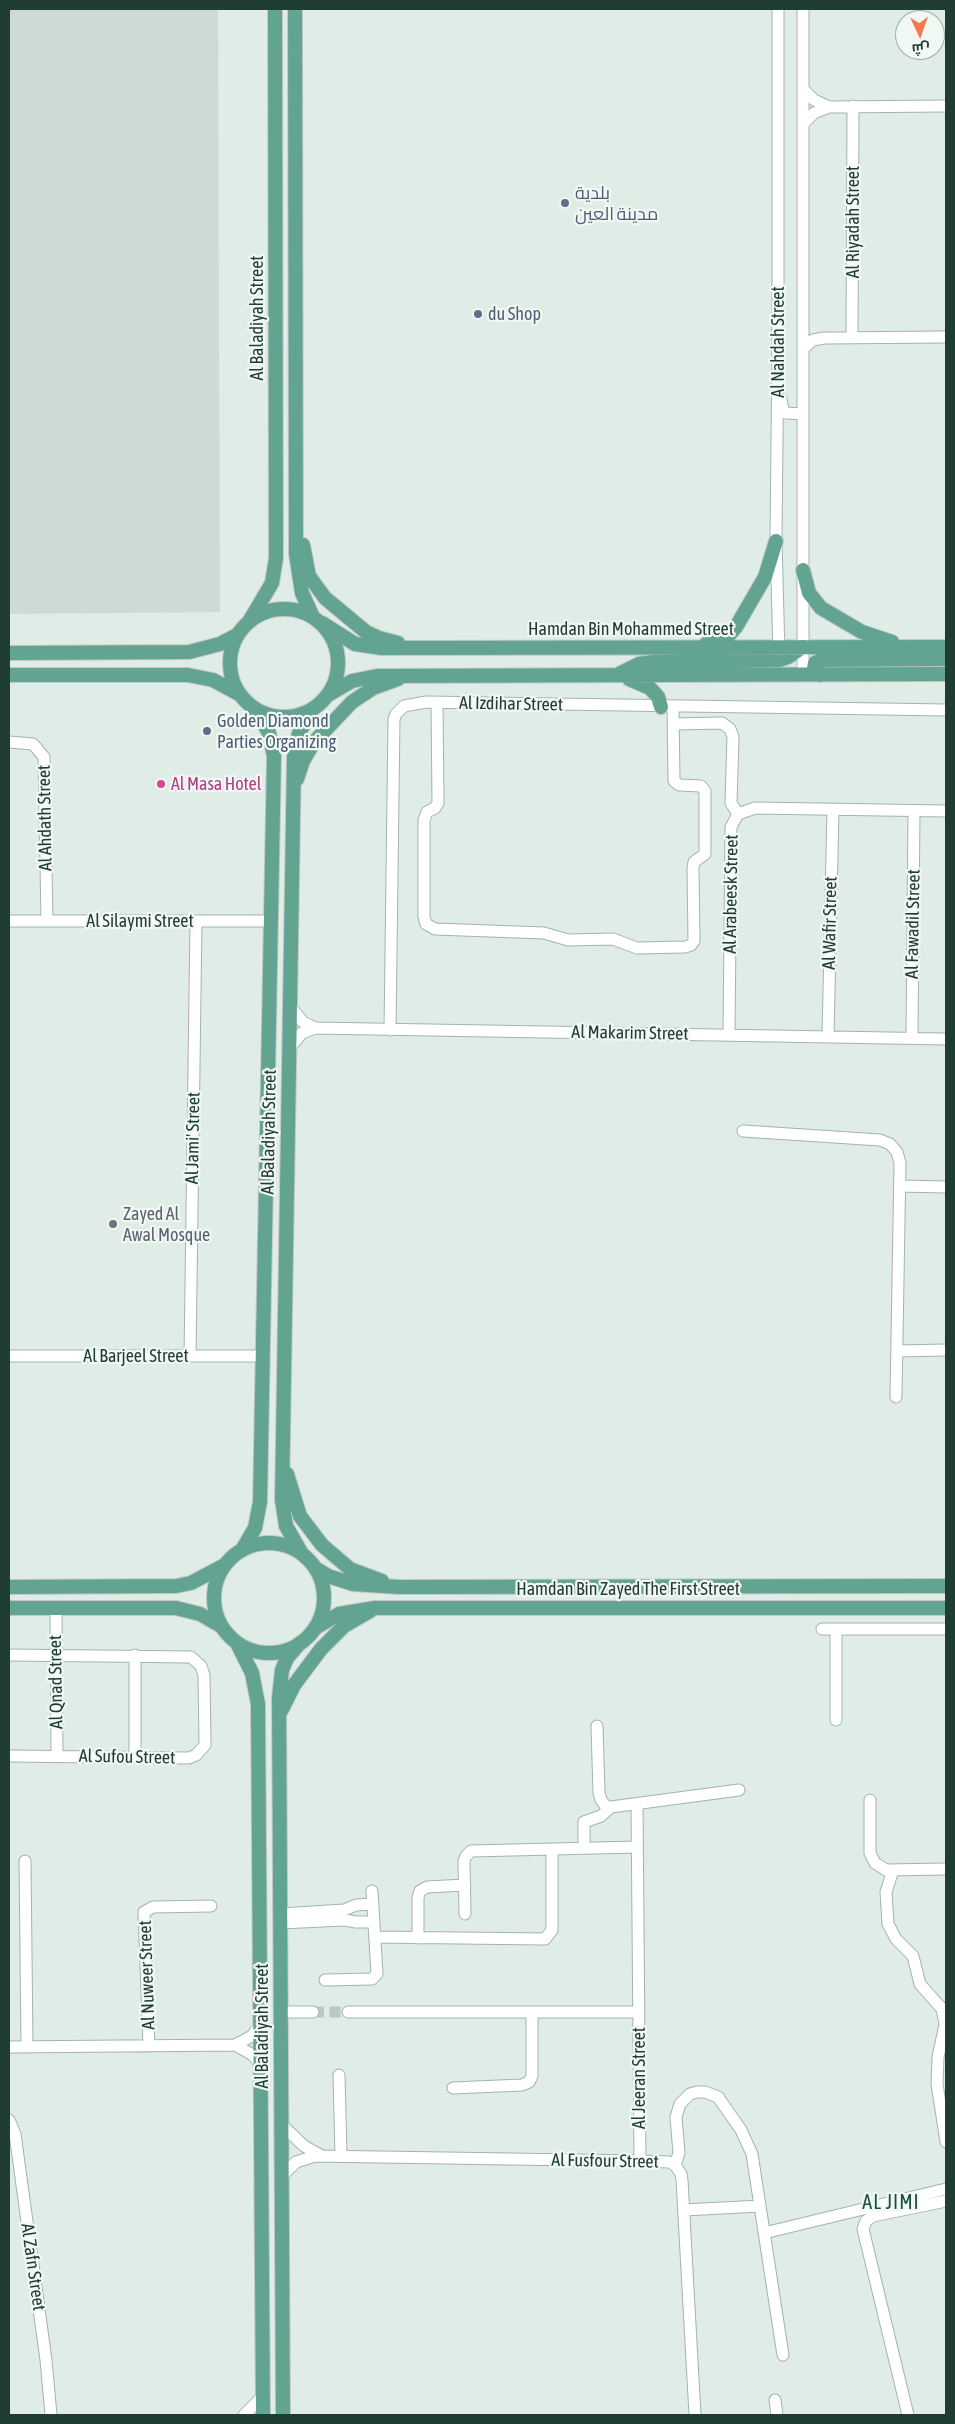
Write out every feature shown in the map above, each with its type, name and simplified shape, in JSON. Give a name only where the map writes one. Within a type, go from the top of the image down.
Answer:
[{"type":"main road","name":"Al Baladiyah Street","points":[[250,620],[272,583],[276,558],[276,9]]},
{"type":"main road","points":[[296,9],[297,566],[302,593],[318,620],[332,636],[338,650],[339,666],[336,681],[328,695]]},
{"type":"main road","points":[[297,511],[309,576],[325,598],[366,632],[385,640],[420,648]]},
{"type":"main road","points":[[672,648],[717,641],[728,636],[736,627],[765,577],[776,540]]},
{"type":"main road","points":[[804,570],[809,593],[821,608],[868,635],[910,646]]},
{"type":"main road","points":[[240,695],[234,684],[230,666],[232,647],[237,635],[250,620],[274,609],[294,610],[318,620]]},
{"type":"main road","name":"Hamdan Bin Mohammed Street","points":[[318,620],[345,639],[367,647],[672,648],[779,654],[803,647],[946,647]]},
{"type":"main road","points":[[9,653],[189,652],[220,644],[237,635]]},
{"type":"main road","points":[[616,676],[626,668],[652,662],[779,654]]},
{"type":"main road","points":[[820,675],[814,668],[815,664],[822,660],[946,659]]},
{"type":"main road","points":[[9,674],[188,674],[213,680],[240,695],[255,709],[266,714],[283,717],[312,710],[328,695],[352,681],[377,676],[946,674]]},
{"type":"main road","points":[[293,792],[303,761],[314,742],[352,702],[373,688],[408,676]]},
{"type":"main road","points":[[616,676],[650,688],[667,707]]},
{"type":"main road","name":"Al Baladiyah Street","points":[[242,1550],[255,1528],[260,1502],[274,756],[269,733],[255,709]]},
{"type":"main road","name":"Al Baladiyah Street","points":[[302,1554],[292,1540],[282,1513],[282,1458],[293,792],[295,744],[312,710]]},
{"type":"main road","points":[[282,1458],[300,1516],[322,1544],[350,1569],[399,1587]]},
{"type":"main road","points":[[9,1587],[176,1586],[198,1580],[224,1566],[242,1550],[256,1544],[272,1543],[288,1546],[302,1554],[315,1568],[321,1580],[324,1598],[320,1617],[315,1628],[300,1643],[286,1650],[269,1653],[252,1650],[237,1643],[221,1626],[200,1614],[176,1608],[9,1608]]},
{"type":"main road","points":[[221,1626],[216,1614],[214,1589],[224,1566]]},
{"type":"main road","name":"Hamdan Bin Zayed The First Street","points":[[315,1568],[328,1576],[353,1584],[399,1587],[946,1586]]},
{"type":"main road","points":[[279,1715],[294,1685],[321,1649],[344,1626],[375,1608]]},
{"type":"main road","name":"Hamdan Bin Zayed The First Street","points":[[315,1628],[344,1612],[375,1608],[946,1608]]},
{"type":"main road","name":"Al Baladiyah Street","points":[[237,1643],[252,1673],[258,1704],[263,2415]]},
{"type":"main road","name":"Al Baladiyah Street","points":[[284,2415],[279,1683],[287,1658],[300,1643]]},
{"type":"street","name":"Al Nahdah Street","points":[[778,9],[776,540],[778,675]]},
{"type":"street","name":"Al Nahdah Street","points":[[803,9],[803,675]]},
{"type":"street","points":[[803,89],[814,100],[829,107]]},
{"type":"street","name":"Al Riyadah Street","points":[[852,337],[853,106]]},
{"type":"street","points":[[803,124],[814,113],[829,107],[946,106]]},
{"type":"street","points":[[804,323],[824,338]]},
{"type":"street","points":[[804,348],[813,340],[824,338],[946,337]]},
{"type":"street","points":[[778,340],[782,357],[783,410],[791,415],[803,414]]},
{"type":"street","name":"Al Izdihar Street","points":[[390,1030],[394,719],[404,706],[418,702],[437,702],[946,710]]},
{"type":"street","points":[[437,702],[438,803],[435,808],[427,812],[424,820],[424,917],[426,924],[435,929],[544,932],[568,940],[613,939],[637,948],[685,947],[691,945],[694,941],[693,868],[694,862],[705,854],[705,791],[701,786],[679,785],[675,783],[674,724],[667,707]]},
{"type":"street","points":[[674,724],[722,724],[730,729],[733,737],[731,803],[738,814]]},
{"type":"street","name":"Al Ahdath Street","points":[[9,742],[33,744],[44,757],[47,920]]},
{"type":"street","name":"Al Arabeesk Street","points":[[729,1035],[731,827],[738,814],[755,808],[946,811]]},
{"type":"street","name":"Al Wafir Street","points":[[828,1037],[833,809]]},
{"type":"street","name":"Al Fawadil Street","points":[[912,1038],[914,811]]},
{"type":"street","name":"Al Silaymi Street","points":[[9,921],[271,921]]},
{"type":"street","name":"Al Jami' Street","points":[[190,1356],[196,921]]},
{"type":"street","points":[[290,1006],[298,1017],[315,1028]]},
{"type":"street","points":[[289,1049],[302,1033],[315,1028]]},
{"type":"street","name":"Al Makarim Street","points":[[315,1028],[946,1039]]},
{"type":"street","points":[[743,1131],[886,1142],[894,1148],[900,1157],[896,1397]]},
{"type":"street","points":[[900,1186],[946,1186]]},
{"type":"street","points":[[897,1351],[946,1350]]},
{"type":"street","name":"Al Barjeel Street","points":[[9,1356],[263,1356]]},
{"type":"street","name":"Al Qnad Street","points":[[56,1608],[57,1756]]},
{"type":"street","points":[[822,1629],[946,1629]]},
{"type":"street","points":[[836,1629],[836,1720]]},
{"type":"street","name":"Al Sufou Street","points":[[9,1655],[184,1656],[197,1660],[204,1675],[204,1745],[201,1751],[189,1758],[9,1756]]},
{"type":"street","points":[[135,1757],[136,1656]]},
{"type":"street","points":[[597,1726],[599,1793],[601,1800],[608,1809]]},
{"type":"street","points":[[584,1848],[584,1822],[601,1816],[608,1809],[739,1790]]},
{"type":"street","points":[[870,1800],[871,1858],[880,1867],[893,1870],[946,1869]]},
{"type":"street","points":[[637,1804],[639,2012]]},
{"type":"street","points":[[466,1914],[464,1858],[471,1851],[637,1847]]},
{"type":"street","points":[[375,1937],[541,1939],[549,1937],[552,1930],[552,1849]]},
{"type":"street","points":[[25,1861],[27,2047]]},
{"type":"street","points":[[893,1870],[886,1892],[888,1924],[896,1939],[912,1956],[920,1984],[942,2009],[946,2027],[938,2057],[937,2084],[946,2142]]},
{"type":"street","points":[[418,1938],[418,1897],[420,1891],[427,1887],[465,1885]]},
{"type":"street","points":[[325,1980],[374,1978],[377,1972],[372,1890]]},
{"type":"street","points":[[281,1919],[344,1910],[356,1905],[373,1904]]},
{"type":"street","name":"Al Nuweer Street","points":[[149,2046],[144,1912],[153,1907],[211,1906]]},
{"type":"street","points":[[281,1919],[374,1922]]},
{"type":"street","points":[[282,2012],[313,2012]]},
{"type":"street","name":"Al Jeeran Street","points":[[348,2012],[639,2012],[640,2161]]},
{"type":"street","points":[[453,2088],[522,2085],[529,2082],[532,2076],[532,2012]]},
{"type":"street","points":[[235,2045],[252,2036],[260,2024]]},
{"type":"street","points":[[235,2045],[253,2055],[261,2066]]},
{"type":"street","name":"Al Nuweer Street","points":[[9,2047],[235,2045]]},
{"type":"street","points":[[339,2075],[341,2156]]},
{"type":"street","points":[[675,2165],[679,2148],[676,2117],[680,2104],[684,2098],[697,2092],[712,2094],[728,2108],[746,2137],[752,2154],[783,2355]]},
{"type":"street","name":"Al Zafn Street","points":[[9,2120],[15,2134],[46,2360],[51,2415]]},
{"type":"street","points":[[282,2125],[304,2146],[322,2156]]},
{"type":"street","name":"Al Fusfour Street","points":[[282,2176],[291,2166],[302,2159],[322,2156],[640,2161],[669,2162],[675,2165],[681,2174],[684,2210],[695,2415]]},
{"type":"street","points":[[764,2233],[946,2189]]},
{"type":"street","points":[[908,2415],[863,2229],[866,2221],[873,2216],[946,2201]]},
{"type":"street","points":[[684,2210],[760,2206]]},
{"type":"street","points":[[244,2415],[262,2397]]},
{"type":"street","points":[[775,2400],[777,2415]]},
{"type":"shaded area","points":[[9,9],[218,9],[220,612],[9,614]]},
{"type":"tunnel","points":[[313,2012],[348,2012]]},
{"type":"place","name":"بلدية مدينة العين","points":[[565,203]]},
{"type":"place","name":"du Shop","points":[[478,314]]},
{"type":"place","name":"Golden Diamond Parties Organizing","points":[[207,731]]},
{"type":"place","name":"Al Masa Hotel","points":[[161,784]]},
{"type":"place","name":"Zayed Al Awal Mosque","points":[[113,1224]]},
{"type":"district","name":"AL JIMI","points":[[891,2203]]}]
